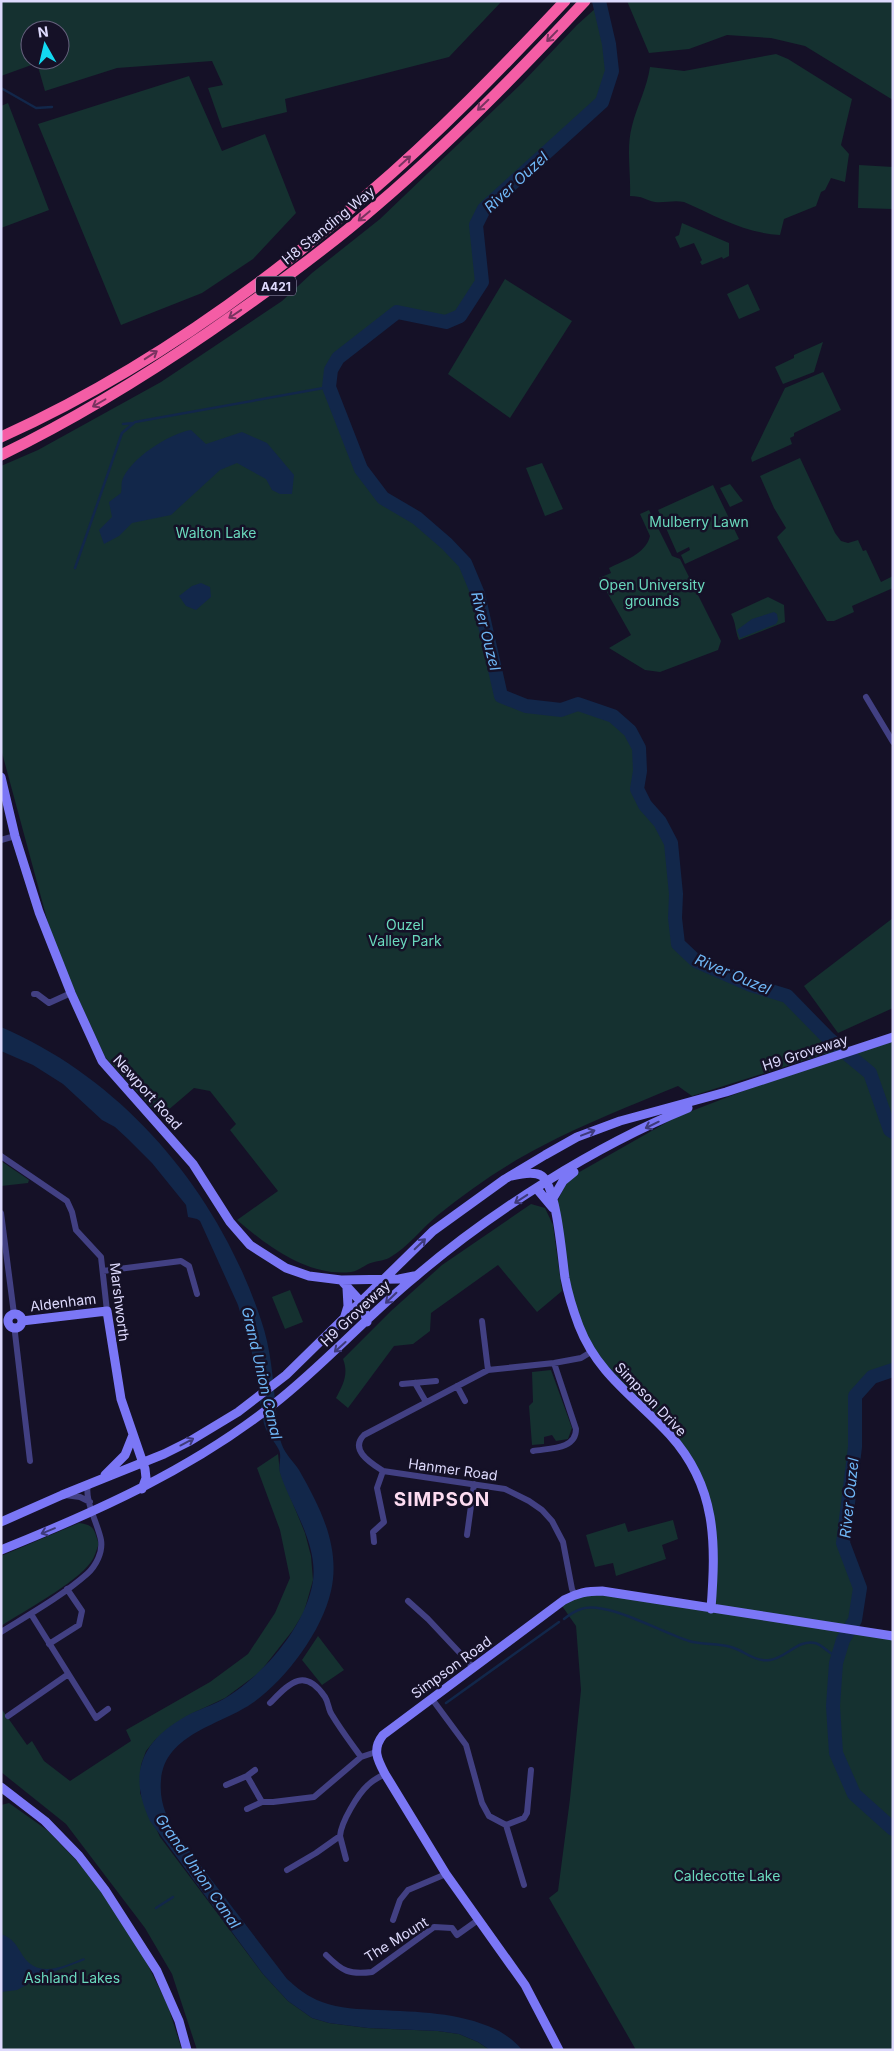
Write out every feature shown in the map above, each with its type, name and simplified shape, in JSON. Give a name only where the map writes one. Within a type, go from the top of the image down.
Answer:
[{"type":"highway","name":"H8 Standing Way","points":[[1,438],[68,404],[132,368],[260,281],[369,194],[418,150],[507,62],[565,1]]},
{"type":"highway","name":"H8 Standing Way","points":[[1,455],[74,418],[139,380],[268,292],[324,249],[427,160],[518,71],[585,1]]},
{"type":"street","points":[[866,697],[893,742]]},
{"type":"street","name":"Newport Road","points":[[1,777],[15,836],[39,912],[71,993],[102,1061],[193,1164],[230,1222],[250,1245],[286,1268],[309,1276],[344,1284],[385,1278],[406,1278],[416,1275]]},
{"type":"street","points":[[1,840],[15,836]]},
{"type":"street","points":[[34,994],[37,994],[49,1003],[71,993]]},
{"type":"street","name":"H9 Groveway","points":[[120,1468],[144,1466],[238,1412],[286,1375],[362,1303],[433,1231],[505,1179],[545,1155],[577,1138],[620,1121],[726,1092],[893,1037]]},
{"type":"street","name":"H9 Groveway","points":[[1,1550],[91,1507],[115,1501],[140,1490],[171,1473],[242,1428],[274,1405],[313,1372],[416,1275],[475,1230],[537,1189],[626,1137],[677,1112],[726,1092]]},
{"type":"street","points":[[553,1204],[563,1181],[610,1152],[626,1137]]},
{"type":"street","points":[[537,1189],[545,1155]]},
{"type":"street","name":"Marshworth","points":[[1,1156],[66,1201],[72,1212],[76,1230],[101,1257],[117,1381],[144,1466]]},
{"type":"street","points":[[505,1179],[523,1174],[539,1175],[547,1183]]},
{"type":"street","name":"Simpson Drive","points":[[547,1183],[557,1218],[571,1303],[591,1352],[613,1380],[669,1435],[692,1465],[700,1480],[710,1510],[712,1528],[714,1574],[712,1609]]},
{"type":"street","name":"Simpson Drive","points":[[537,1189],[553,1204]]},
{"type":"street","points":[[1,1213],[14,1314]]},
{"type":"street","points":[[103,1271],[170,1266],[181,1262],[189,1266],[197,1294]]},
{"type":"street","points":[[344,1284],[362,1303],[367,1322]]},
{"type":"street","points":[[344,1284],[348,1306],[344,1319]]},
{"type":"street","name":"Aldenham","points":[[22,1321],[107,1311]]},
{"type":"street","points":[[14,1314],[19,1315],[22,1321],[22,1325],[16,1328],[5,1323],[14,1314]]},
{"type":"street","points":[[482,1321],[488,1370]]},
{"type":"street","points":[[16,1328],[15,1333],[30,1461]]},
{"type":"street","name":"Hanmer Road","points":[[574,1594],[563,1542],[552,1521],[542,1510],[529,1501],[505,1489],[383,1471],[370,1463],[361,1454],[358,1446],[359,1440],[364,1435],[488,1370],[554,1363],[582,1358],[591,1352]]},
{"type":"street","points":[[534,1451],[565,1446],[573,1441],[576,1436],[576,1429],[554,1363]]},
{"type":"street","points":[[402,1384],[436,1381]]},
{"type":"street","points":[[415,1383],[426,1402]]},
{"type":"street","points":[[457,1386],[465,1401]]},
{"type":"street","points":[[1,1522],[93,1483],[120,1468],[133,1435]]},
{"type":"street","points":[[144,1466],[157,1474],[171,1473]]},
{"type":"street","points":[[140,1490],[146,1478],[144,1466]]},
{"type":"street","points":[[374,1542],[373,1532],[384,1522],[377,1488],[383,1471]]},
{"type":"street","points":[[1,1632],[88,1573],[97,1562],[101,1549],[101,1540],[88,1494],[93,1483]]},
{"type":"street","points":[[467,1535],[474,1484]]},
{"type":"street","points":[[62,1495],[77,1496],[91,1507]]},
{"type":"street","points":[[49,1644],[79,1625],[82,1611],[67,1588]]},
{"type":"street","name":"Simpson Road","points":[[376,1752],[378,1742],[383,1735],[557,1605],[574,1594],[587,1591],[602,1591],[893,1636]]},
{"type":"street","points":[[408,1602],[428,1619],[474,1668]]},
{"type":"street","points":[[30,1614],[96,1718],[108,1709]]},
{"type":"street","points":[[8,1716],[67,1675]]},
{"type":"street","points":[[270,1703],[293,1681],[302,1680],[309,1682],[325,1697],[330,1713],[361,1757]]},
{"type":"street","points":[[432,1699],[466,1745],[482,1803],[490,1816],[506,1825],[524,1885]]},
{"type":"street","points":[[247,1809],[262,1802],[314,1797],[361,1757],[376,1752],[385,1774],[446,1874],[525,1985],[559,2050]]},
{"type":"street","points":[[226,1785],[247,1776],[255,1770]]},
{"type":"street","points":[[506,1825],[524,1818],[527,1813],[531,1770]]},
{"type":"street","points":[[346,1859],[340,1836],[340,1828],[360,1794],[368,1785],[385,1774]]},
{"type":"street","points":[[247,1776],[262,1802]]},
{"type":"street","points":[[2,1789],[45,1821],[79,1856],[105,1890],[157,1972],[188,2050]]},
{"type":"street","points":[[287,1870],[340,1836]]},
{"type":"street","points":[[393,1920],[400,1900],[408,1890],[446,1874]]},
{"type":"street","name":"The Mount","points":[[326,1955],[341,1970],[362,1973],[372,1972],[434,1927],[452,1928],[457,1935],[478,1920]]},
{"type":"green space","points":[[1,1],[502,1],[449,57],[285,99],[287,112],[222,128],[208,88],[223,85],[212,61],[117,68],[45,91],[39,70],[70,70],[70,20],[20,20],[20,69],[1,76]]},
{"type":"green space","points":[[627,1],[893,1],[893,100],[805,46],[771,38],[727,35],[689,49],[649,53]]},
{"type":"green space","points":[[597,7],[609,44],[612,71],[602,102],[484,209],[476,226],[482,282],[460,316],[446,322],[397,312],[338,358],[331,370],[329,387],[361,469],[383,498],[417,518],[447,544],[465,563],[478,594],[501,696],[527,706],[561,710],[578,704],[602,710],[630,731],[639,748],[640,771],[637,789],[645,805],[660,822],[671,843],[678,944],[696,961],[751,985],[787,996],[829,1039],[846,1053],[893,1037],[893,1370],[872,1377],[855,1396],[855,1447],[843,1543],[860,1588],[855,1620],[850,1630],[893,1636],[893,2050],[636,2050],[549,1898],[558,1891],[581,1690],[576,1626],[560,1603],[587,1591],[711,1609],[710,1510],[681,1449],[613,1380],[580,1328],[554,1209],[565,1185],[576,1174],[676,1117],[829,1058],[825,1054],[692,1096],[678,1086],[609,1114],[515,1161],[450,1205],[402,1249],[389,1258],[371,1263],[351,1272],[319,1270],[304,1265],[261,1240],[237,1220],[278,1191],[230,1130],[236,1124],[210,1091],[194,1088],[160,1117],[105,1057],[66,972],[48,923],[1,749],[1,466],[38,450],[161,382],[282,301],[312,273],[380,219],[522,83],[577,25]]},
{"type":"green space","points":[[776,54],[788,59],[852,99],[841,145],[849,154],[845,182],[831,178],[825,190],[821,192],[816,206],[784,219],[780,235],[767,234],[742,227],[684,202],[655,202],[641,197],[630,196],[630,134],[650,67],[684,71]]},
{"type":"green space","points":[[189,76],[222,151],[265,134],[296,213],[253,259],[202,293],[121,325],[38,124]]},
{"type":"green space","points":[[8,103],[49,210],[1,228],[1,106]]},
{"type":"green space","points":[[859,165],[893,167],[893,209],[858,208]]},
{"type":"green space","points":[[682,223],[729,243],[729,256],[702,265],[700,262],[702,260],[694,243],[680,248],[675,237],[679,235]]},
{"type":"green space","points":[[505,279],[572,321],[510,418],[448,374]]},
{"type":"green space","points":[[748,284],[760,310],[739,319],[727,294]]},
{"type":"green space","points":[[823,342],[814,372],[783,384],[775,367],[794,358],[794,355]]},
{"type":"green space","points":[[823,372],[841,410],[794,433],[794,436],[790,438],[792,444],[752,462],[751,458],[785,388]]},
{"type":"green space","points":[[800,458],[835,533],[841,541],[848,543],[858,540],[863,551],[866,550],[881,582],[893,576],[893,588],[852,606],[854,612],[834,621],[827,621],[779,541],[777,537],[786,528],[774,508],[760,476]]},
{"type":"green space","points":[[542,463],[563,509],[545,516],[526,468]]},
{"type":"green space","points":[[730,484],[743,501],[730,507],[720,488]]},
{"type":"green space","name":"Mulberry Lawn","points":[[713,485],[739,539],[685,564],[681,555],[690,550],[689,547],[677,553],[658,510]]},
{"type":"green space","name":"Open University grounds","points":[[649,510],[672,556],[680,559],[721,641],[718,650],[660,672],[645,670],[609,648],[631,635],[599,578],[611,573],[609,568],[644,548],[650,536],[640,514]]},
{"type":"green space","points":[[768,597],[784,605],[785,622],[739,640],[731,614]]},
{"type":"green space","points":[[893,918],[893,1008],[838,1033],[804,986]]},
{"type":"green space","points":[[1,1161],[29,1180],[28,1183],[1,1186]]},
{"type":"green space","points":[[531,1204],[545,1208],[553,1225],[562,1291],[537,1312],[498,1265],[431,1313],[430,1331],[413,1344],[394,1346],[348,1408],[336,1398],[345,1375],[343,1359],[391,1311],[442,1265]]},
{"type":"green space","points":[[290,1290],[303,1322],[285,1329],[272,1297]]},
{"type":"green space","points":[[551,1370],[572,1428],[568,1439],[556,1441],[552,1435],[544,1437],[544,1444],[532,1445],[529,1406],[533,1402],[532,1372]]},
{"type":"green space","points":[[278,1454],[280,1472],[305,1533],[311,1556],[313,1580],[304,1612],[293,1630],[260,1672],[225,1698],[191,1714],[155,1740],[146,1751],[141,1765],[140,1793],[160,1837],[263,1974],[288,2001],[312,2018],[329,2023],[368,2028],[438,2031],[459,2034],[478,2042],[490,2050],[197,2050],[172,1974],[145,1928],[66,1824],[1,1772],[1,1708],[27,1745],[32,1741],[44,1761],[70,1781],[131,1741],[126,1730],[210,1682],[248,1654],[275,1613],[290,1578],[280,1530],[257,1468]]},
{"type":"green space","points":[[673,1520],[678,1539],[662,1545],[666,1559],[616,1576],[613,1563],[595,1567],[586,1535],[625,1523],[628,1532]]},
{"type":"green space","points":[[79,1523],[88,1525],[93,1529],[99,1544],[91,1562],[62,1588],[1,1626],[1,1556]]},
{"type":"green space","points":[[318,1636],[344,1670],[322,1685],[302,1660]]},
{"type":"green space","name":"Ashland Lakes","points":[[9,1803],[47,1830],[77,1861],[104,1894],[141,1951],[168,2006],[182,2050],[1,2050],[1,1805]]},
{"type":"water","name":"Walton Lake","points":[[191,430],[206,444],[242,432],[267,443],[294,475],[292,494],[280,494],[272,490],[266,479],[237,463],[220,470],[171,515],[132,523],[119,536],[104,544],[99,530],[112,517],[109,502],[121,493],[122,481],[126,473],[151,448],[172,436]]},
{"type":"water","points":[[201,583],[210,587],[211,597],[196,610],[186,606],[179,596],[192,586]]},
{"type":"water","points":[[774,612],[777,614],[778,620],[776,624],[740,638],[737,630],[752,619]]},
{"type":"water","name":"Grand Union Canal","points":[[1,1027],[46,1050],[88,1077],[127,1110],[162,1146],[193,1185],[220,1228],[243,1273],[264,1331],[273,1376],[278,1428],[283,1448],[299,1470],[314,1498],[327,1528],[331,1543],[333,1575],[331,1591],[320,1622],[302,1652],[279,1680],[254,1702],[197,1732],[184,1741],[173,1751],[165,1764],[161,1780],[161,1796],[170,1823],[287,1979],[307,1995],[322,2002],[343,2007],[423,2012],[467,2019],[499,2031],[522,2050],[490,2050],[478,2042],[459,2034],[438,2031],[368,2028],[329,2023],[312,2018],[288,2001],[263,1974],[150,1821],[143,1803],[140,1771],[144,1757],[151,1745],[175,1723],[192,1713],[214,1704],[241,1687],[269,1662],[302,1615],[309,1598],[313,1581],[312,1553],[280,1473],[279,1450],[264,1424],[252,1353],[238,1305],[200,1221],[188,1217],[186,1205],[152,1163],[115,1127],[102,1120],[63,1084],[33,1065],[1,1051]]},
{"type":"water","points":[[1,1934],[12,1940],[29,1963],[36,1967],[52,1969],[84,1958],[85,1960],[45,1975],[17,1990],[1,1992]]},
{"type":"waterway","name":"River Ouzel","points":[[599,1],[609,44],[612,71],[602,102],[484,209],[476,225],[482,282],[460,316],[446,322],[397,312],[338,358],[331,370],[329,387],[361,469],[383,498],[417,518],[447,544],[465,563],[478,594],[501,696],[526,706],[561,710],[578,704],[613,716],[630,731],[639,748],[640,771],[637,789],[645,805],[660,822],[671,843],[678,944],[696,961],[751,985],[787,996],[829,1039],[870,1073],[890,1130],[893,1132]]},
{"type":"waterway","points":[[1,88],[36,108],[52,107]]},
{"type":"waterway","points":[[75,568],[122,433],[135,422],[329,387]]},
{"type":"waterway","points":[[123,424],[134,423]]},
{"type":"waterway","name":"River Ouzel","points":[[893,1370],[872,1377],[855,1396],[855,1447],[843,1543],[860,1588],[855,1620],[843,1640],[836,1663],[833,1706],[836,1753],[854,1794],[893,1829]]},
{"type":"waterway","points":[[564,1619],[581,1609],[592,1607],[619,1613],[689,1641],[731,1647],[754,1658],[764,1660],[776,1659],[809,1642],[818,1644],[838,1657]]},
{"type":"waterway","points":[[446,1703],[559,1622]]},
{"type":"waterway","points":[[156,1908],[173,1897]]},
{"type":"district","name":"SIMPSON","points":[[442,1499]]},
{"type":"park label","name":"Ouzel Valley Park","points":[[405,932]]},
{"type":"park label","name":"Caldecotte Lake","points":[[727,1875]]}]
